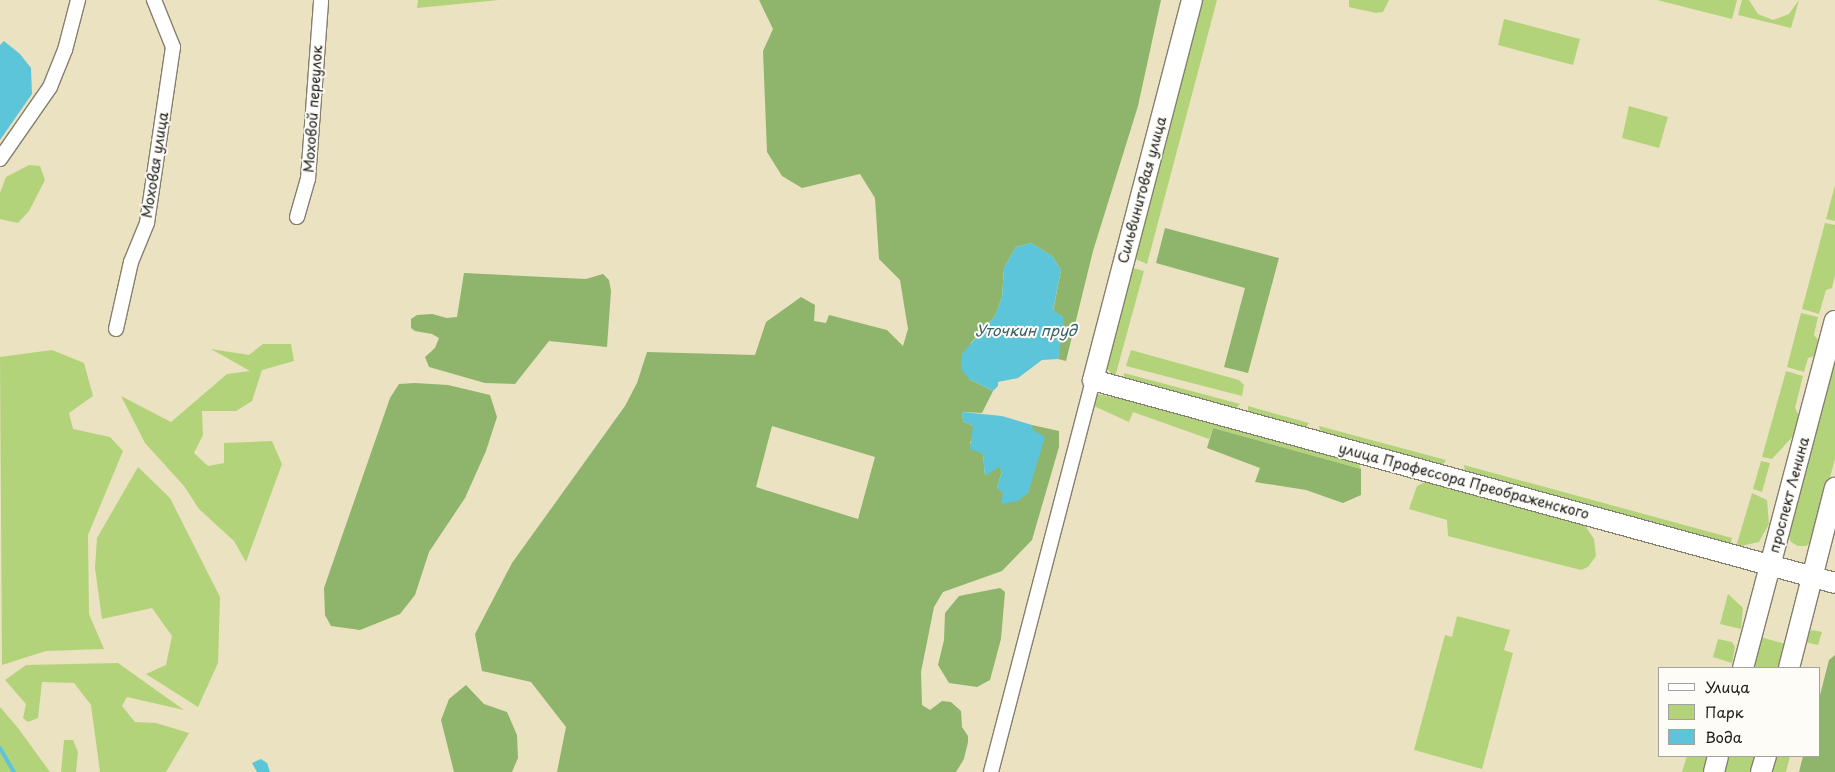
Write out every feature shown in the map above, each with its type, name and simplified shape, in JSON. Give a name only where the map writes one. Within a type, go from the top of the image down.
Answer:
[{"type":"street","name":"Моховая улица","points":[[116,329],[131,262],[147,223],[173,47],[154,0]]},
{"type":"street","name":"Моховой переулок","points":[[297,217],[308,179],[321,0]]},
{"type":"street","name":"Сильвинитовая улица","points":[[1093,380],[1192,0]]},
{"type":"street","points":[[0,159],[50,87],[65,50],[77,6]]},
{"type":"street","name":"проспект Ленина","points":[[1742,667],[1835,321]]},
{"type":"street","name":"улица Профессора Преображенского","points":[[1093,380],[1835,583]]},
{"type":"street","points":[[990,772],[1093,380]]},
{"type":"street","points":[[1789,667],[1835,488]]},
{"type":"street","points":[[1714,772],[1718,757]]},
{"type":"street","points":[[1761,772],[1766,757]]},
{"type":"green space","points":[[418,0],[499,0],[417,8]]},
{"type":"green space","points":[[759,0],[1161,0],[1138,106],[1093,251],[1066,361],[1058,359],[1063,317],[1053,311],[1061,270],[1052,256],[1031,243],[1016,247],[1004,268],[1002,297],[995,316],[971,343],[969,379],[993,391],[982,413],[962,412],[963,421],[973,426],[975,432],[970,443],[983,454],[985,475],[999,466],[1002,471],[997,488],[1028,493],[1032,477],[1032,425],[1059,431],[1059,447],[1032,540],[1002,571],[943,592],[934,607],[921,672],[922,705],[930,710],[942,701],[951,702],[961,711],[962,727],[968,736],[968,742],[964,759],[956,772],[557,772],[566,727],[531,682],[482,671],[475,634],[512,563],[625,406],[637,383],[647,352],[755,355],[766,322],[801,297],[815,305],[814,321],[826,323],[829,315],[887,330],[903,346],[908,329],[900,280],[879,259],[875,198],[860,174],[802,188],[782,176],[767,152],[763,51],[773,29]],"holes":[[[772,426],[875,457],[858,519],[756,487]]]},
{"type":"green space","points":[[1198,0],[1217,0],[1147,264],[1133,258]]},
{"type":"green space","points":[[1349,0],[1389,0],[1383,12],[1376,13],[1349,7]]},
{"type":"green space","points":[[1657,0],[1737,0],[1732,19]]},
{"type":"green space","points":[[1742,0],[1749,0],[1758,14],[1773,20],[1789,14],[1799,0],[1791,28],[1738,15]]},
{"type":"green space","points":[[1504,19],[1580,39],[1573,65],[1498,45]]},
{"type":"green space","points":[[1629,106],[1668,117],[1659,148],[1622,138]]},
{"type":"green space","points":[[29,165],[40,166],[45,180],[29,211],[18,223],[0,219],[0,193],[6,177]]},
{"type":"green space","points":[[1835,185],[1835,221],[1826,219]]},
{"type":"green space","points":[[1825,223],[1835,225],[1835,275],[1832,288],[1826,290],[1819,314],[1802,309]]},
{"type":"green space","points":[[1165,228],[1279,258],[1248,373],[1224,367],[1245,288],[1156,263]]},
{"type":"green space","points":[[1133,268],[1144,271],[1115,377],[1103,365],[1129,269]]},
{"type":"green space","points":[[464,273],[586,279],[603,274],[609,280],[611,291],[607,347],[549,341],[515,384],[485,383],[429,367],[425,357],[435,348],[439,338],[432,334],[415,331],[411,328],[411,319],[417,315],[432,314],[447,318],[457,317]]},
{"type":"green space","points":[[1801,313],[1818,317],[1814,335],[1818,340],[1814,356],[1808,358],[1804,372],[1787,367]]},
{"type":"green space","points":[[263,344],[291,344],[294,361],[262,370],[252,401],[236,411],[202,411],[203,435],[194,453],[208,466],[224,463],[224,443],[272,441],[282,464],[246,562],[234,541],[199,509],[184,486],[145,443],[121,396],[171,422],[227,374],[250,371],[211,349],[249,355]]},
{"type":"green space","points":[[52,350],[84,363],[93,396],[69,413],[73,429],[110,437],[123,451],[88,535],[89,614],[104,649],[46,651],[2,665],[0,357]]},
{"type":"green space","points":[[1131,350],[1239,380],[1244,385],[1242,396],[1126,366]]},
{"type":"green space","points":[[1835,352],[1835,459],[1813,541],[1806,546],[1798,546],[1791,542],[1788,535]]},
{"type":"green space","points":[[1786,371],[1803,376],[1795,408],[1799,416],[1794,435],[1772,459],[1762,457]]},
{"type":"green space","points":[[1124,373],[1240,404],[1235,410],[1124,382]]},
{"type":"green space","points":[[399,384],[448,385],[490,395],[497,417],[486,451],[465,498],[429,552],[415,595],[400,614],[360,630],[331,626],[325,615],[324,588],[390,398]]},
{"type":"green space","points":[[1097,394],[1117,398],[1118,395],[1357,461],[1361,469],[1213,428],[1209,439],[1133,412],[1129,422],[1094,406]]},
{"type":"green space","points":[[1248,406],[1309,423],[1305,429],[1248,414]]},
{"type":"green space","points":[[1319,426],[1446,460],[1442,466],[1321,433]]},
{"type":"green space","points":[[1213,428],[1361,469],[1361,495],[1343,503],[1306,490],[1255,482],[1260,468],[1207,448]]},
{"type":"green space","points":[[1761,461],[1770,463],[1762,492],[1753,489]]},
{"type":"green space","points":[[1464,465],[1732,538],[1730,546],[1465,472]]},
{"type":"green space","points":[[138,467],[170,498],[220,597],[218,663],[198,707],[146,674],[166,665],[172,636],[152,608],[102,619],[95,568],[97,538]]},
{"type":"green space","points":[[1427,481],[1582,521],[1594,539],[1596,556],[1588,567],[1581,570],[1448,536],[1447,520],[1409,509],[1417,486]]},
{"type":"green space","points":[[1752,493],[1767,500],[1769,524],[1759,542],[1736,547]]},
{"type":"green space","points":[[1000,588],[1005,592],[1001,639],[990,680],[977,687],[949,683],[938,665],[944,640],[945,613],[959,596]]},
{"type":"green space","points":[[1728,594],[1743,608],[1741,629],[1720,624]]},
{"type":"green space","points":[[1457,616],[1510,630],[1504,650],[1513,653],[1482,769],[1414,750],[1445,635],[1452,637]]},
{"type":"green space","points":[[1811,630],[1822,632],[1818,645],[1805,642]]},
{"type":"green space","points":[[1760,637],[1786,644],[1779,667],[1752,667]]},
{"type":"green space","points":[[1718,639],[1732,642],[1735,647],[1732,663],[1713,657]]},
{"type":"green space","points":[[1835,655],[1835,772],[1799,772],[1803,757],[1820,757],[1820,695],[1829,660]]},
{"type":"green space","points":[[118,663],[184,710],[127,697],[122,706],[135,722],[156,723],[189,733],[166,772],[100,772],[91,705],[74,683],[42,682],[38,718],[28,722],[23,718],[26,704],[5,680],[26,665]]},
{"type":"green space","points":[[466,685],[484,704],[507,712],[517,735],[518,758],[512,772],[454,772],[441,720],[449,699]]},
{"type":"green space","points":[[0,707],[18,728],[50,772],[0,772]]},
{"type":"green space","points":[[64,740],[73,740],[78,752],[76,772],[61,772]]},
{"type":"green space","points":[[1687,757],[1707,757],[1703,772],[1682,772]]},
{"type":"green space","points":[[1728,757],[1756,757],[1751,772],[1724,772]]},
{"type":"green space","points":[[1774,757],[1790,757],[1786,772],[1770,772]]},
{"type":"water","points":[[4,41],[20,54],[31,68],[32,94],[0,140],[0,45]]},
{"type":"water","name":"Уточкин пруд","points":[[1031,243],[1052,256],[1061,270],[1053,310],[1063,317],[1064,323],[1058,359],[1042,360],[1018,378],[998,382],[998,386],[993,391],[969,379],[961,369],[962,354],[995,316],[1002,297],[1004,268],[1016,247]]},
{"type":"water","points":[[962,412],[1002,416],[1032,425],[1033,430],[1045,437],[1028,493],[1018,501],[1001,504],[1003,493],[997,488],[1002,471],[999,467],[985,476],[983,454],[970,449],[973,426],[963,421]]},
{"type":"water","points":[[261,759],[267,763],[270,772],[257,772],[252,763]]},
{"type":"waterway","points":[[0,748],[14,772]]}]
